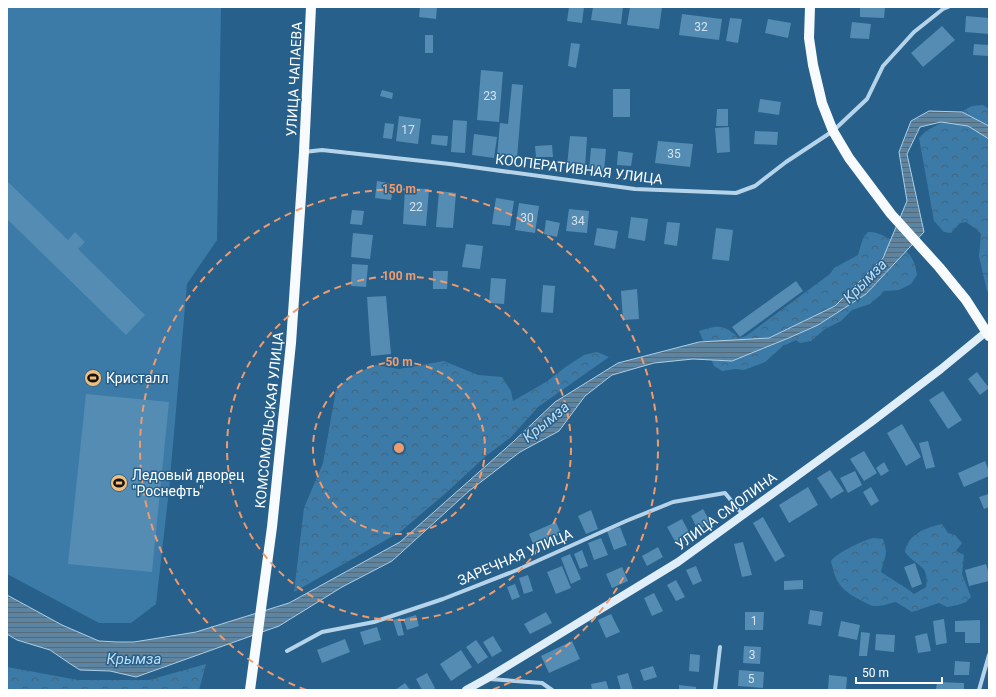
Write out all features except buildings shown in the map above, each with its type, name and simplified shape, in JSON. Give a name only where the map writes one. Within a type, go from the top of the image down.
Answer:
[{"type":"main road","name":"УЛИЦА ЧАПАЕВА","points":[[304,152],[311,7]]},
{"type":"main road","points":[[810,7],[809,38],[813,65],[822,104],[833,131],[849,158],[890,214],[939,267],[966,300],[988,334]]},
{"type":"main road","name":"КОМСОМОЛЬСКАЯ УЛИЦА","points":[[250,690],[272,527],[291,343],[304,152]]},
{"type":"street","name":"КООПЕРАТИВНАЯ УЛИЦА","points":[[304,152],[322,150],[450,164],[635,189],[736,194],[755,186],[786,162],[833,131],[867,99],[882,66],[909,37],[943,9],[948,7]]},
{"type":"street","name":"УЛИЦА СМОЛИНА","points":[[466,690],[678,562],[743,516],[988,334]]},
{"type":"street","name":"ЗАРЕЧНАЯ УЛИЦА","points":[[287,651],[322,632],[374,622],[443,599],[517,570],[626,521],[673,502],[726,493],[743,516]]},
{"type":"street","points":[[715,690],[720,647]]},
{"type":"street","points":[[980,690],[989,655]]},
{"type":"street","points":[[486,679],[542,683],[552,690]]},
{"type":"green space","name":"Кристалл","points":[[7,7],[221,7],[217,240],[187,284],[169,490],[156,604],[131,623],[99,623],[7,574]]},
{"type":"green space","points":[[983,105],[989,109],[989,292],[987,291],[979,256],[981,234],[966,222],[960,223],[951,233],[944,232],[934,221],[919,138],[926,131],[972,106]]},
{"type":"green space","points":[[868,232],[879,234],[892,240],[908,253],[916,268],[917,275],[911,284],[899,290],[885,291],[870,304],[852,310],[841,321],[825,329],[811,341],[800,343],[796,340],[783,346],[765,362],[744,370],[736,369],[722,371],[714,366],[699,331],[720,327],[729,330],[739,338],[746,336],[830,274],[834,268],[858,255],[863,238]]},
{"type":"green space","points":[[597,352],[609,357],[538,407],[511,437],[486,456],[400,532],[294,592],[304,508],[323,463],[336,390],[352,375],[376,365],[399,369],[444,361],[478,375],[502,377],[511,391],[513,401],[546,382],[584,355]]},
{"type":"green space","points":[[942,524],[948,533],[955,535],[962,543],[956,551],[964,555],[962,574],[971,597],[966,602],[947,607],[939,603],[912,612],[896,602],[873,606],[843,589],[837,580],[831,561],[834,558],[850,547],[873,538],[883,539],[886,553],[881,572],[914,594],[926,587],[927,580],[926,574],[921,566],[905,552],[907,546],[918,533]]},
{"type":"green space","points":[[206,664],[199,690],[7,690],[7,667],[78,680],[149,680]]},
{"type":"water","name":"Крымза","points":[[929,111],[962,112],[989,126],[989,139],[968,126],[941,122],[920,127],[907,154],[924,232],[866,294],[818,325],[732,361],[693,359],[654,363],[612,375],[585,396],[559,431],[520,452],[469,491],[392,561],[342,587],[279,626],[136,677],[110,671],[80,670],[50,650],[17,640],[7,634],[7,595],[62,625],[99,641],[117,642],[134,642],[196,632],[289,603],[400,542],[514,441],[555,402],[618,363],[699,342],[769,338],[835,306],[883,258],[907,201],[899,152],[911,121]]},
{"type":"place","name":"Кристалл","points":[[93,378]]},
{"type":"place","name":"Ледовый дворец \"Роснефть\"","points":[[119,483]]}]
